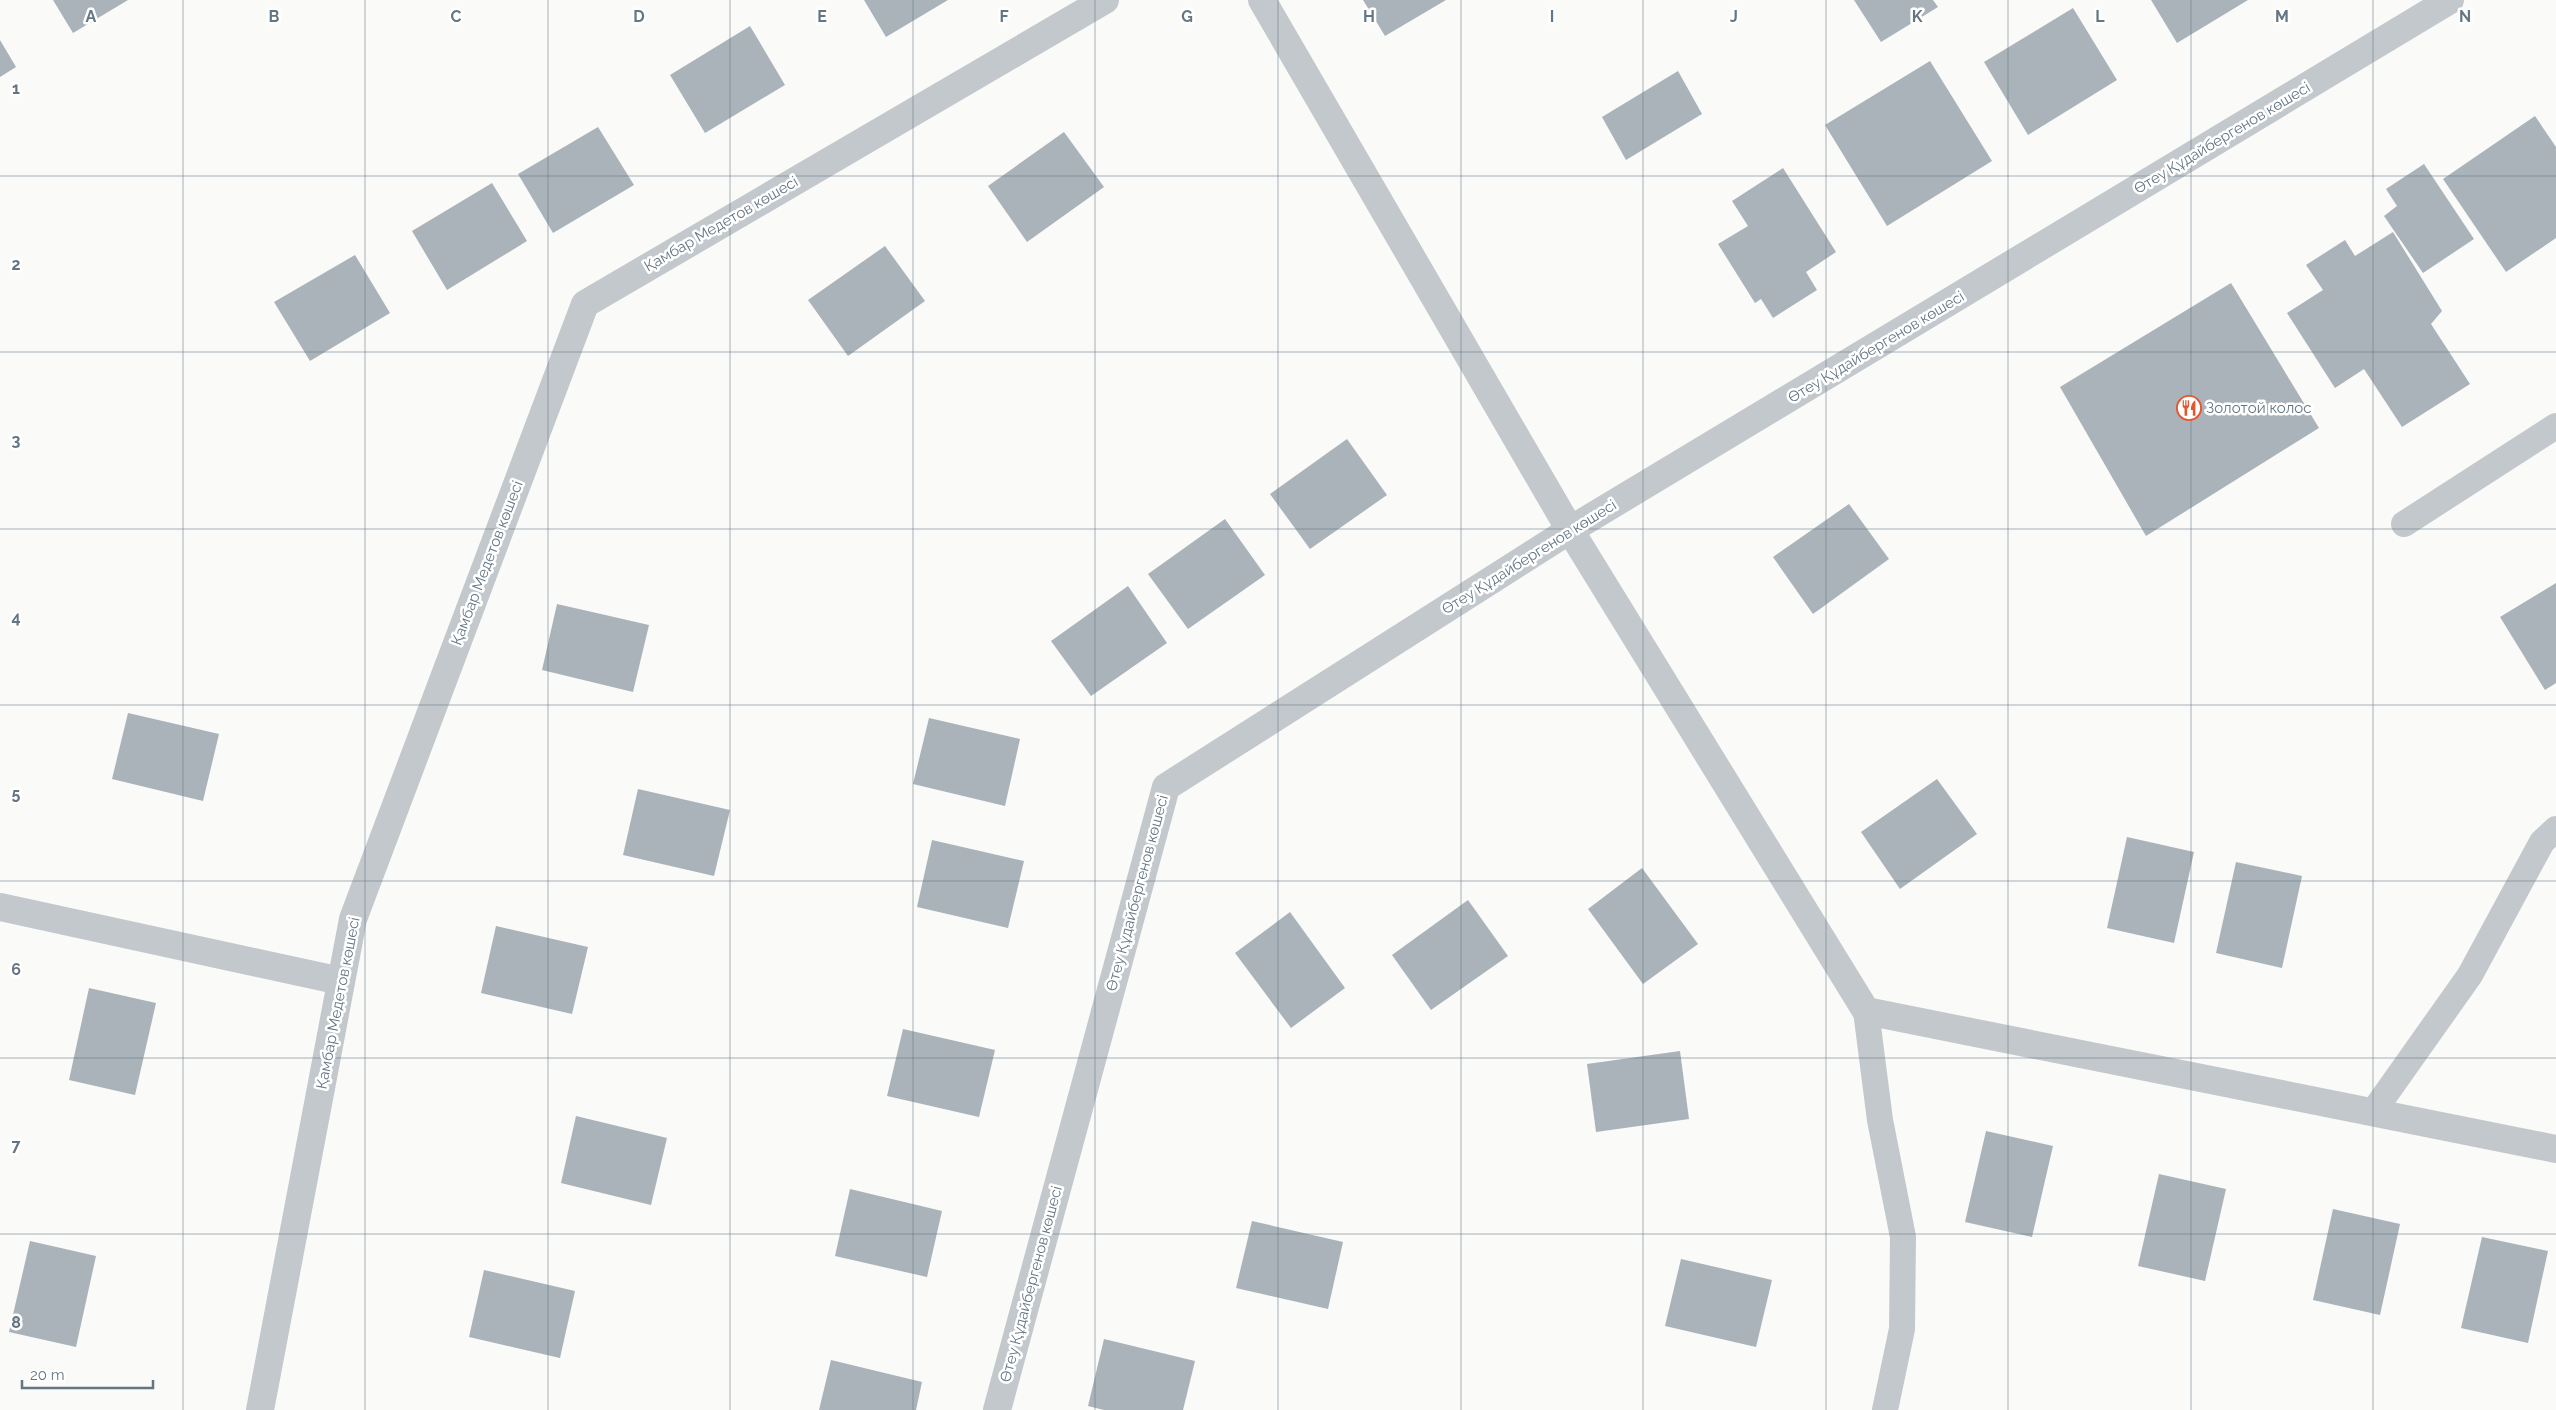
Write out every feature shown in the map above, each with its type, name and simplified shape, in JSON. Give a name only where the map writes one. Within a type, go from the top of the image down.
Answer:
[{"type":"street","name":"Қамбар Медетов көшесі","points":[[260,1410],[353,919],[584,304],[1105,0]]},
{"type":"street","points":[[1262,0],[1570,530],[1866,1011],[2556,1148]]},
{"type":"street","name":"Өтеу Құдайбергенов көшесі","points":[[997,1410],[1166,787],[1570,530],[2450,0]]},
{"type":"street","points":[[0,907],[341,981]]},
{"type":"lane","points":[[2404,524],[2556,426]]},
{"type":"lane","points":[[2373,1112],[2470,975],[2542,842],[2556,829]]},
{"type":"lane","points":[[1866,1011],[1880,1120],[1904,1237],[1902,1329],[1885,1410]]},
{"type":"building","points":[[53,0],[128,0],[73,33]]},
{"type":"building","points":[[864,0],[948,0],[886,37]]},
{"type":"building","points":[[1363,0],[1446,0],[1385,36]]},
{"type":"building","points":[[1854,0],[1933,0],[1938,7],[1881,42]]},
{"type":"building","points":[[2151,0],[2248,0],[2177,43]]},
{"type":"building","points":[[2073,8],[2117,80],[2028,135],[1984,62]]},
{"type":"building","points":[[750,26],[785,85],[705,133],[670,75]]},
{"type":"building","points":[[0,40],[16,67],[0,77]]},
{"type":"building","points":[[1930,61],[1992,161],[1887,226],[1825,125]]},
{"type":"building","points":[[1678,71],[1702,114],[1626,160],[1602,117]]},
{"type":"building","points":[[2535,116],[2556,147],[2556,238],[2506,272],[2443,179]]},
{"type":"building","points":[[598,127],[634,185],[553,233],[518,174]]},
{"type":"building","points":[[1064,132],[1104,187],[1027,242],[988,186]]},
{"type":"building","points":[[2424,164],[2474,239],[2423,273],[2384,216],[2397,206],[2386,189]]},
{"type":"building","points":[[1783,168],[1836,252],[1806,272],[1817,290],[1773,318],[1761,299],[1755,303],[1718,244],[1748,226],[1732,201]]},
{"type":"building","points":[[492,183],[527,241],[447,290],[412,231]]},
{"type":"building","points":[[2393,232],[2442,311],[2431,324],[2470,384],[2402,427],[2364,369],[2335,388],[2287,313],[2323,290],[2306,265],[2345,240],[2355,256]]},
{"type":"building","points":[[885,246],[925,301],[848,356],[808,300]]},
{"type":"building","points":[[355,255],[390,313],[310,361],[274,302]]},
{"type":"building","name":"Золотой колос","points":[[2231,283],[2319,428],[2146,536],[2060,387]]},
{"type":"building","points":[[1347,439],[1387,495],[1310,549],[1270,494]]},
{"type":"building","points":[[1849,504],[1889,559],[1813,614],[1773,557]]},
{"type":"building","points":[[1225,519],[1265,575],[1188,629],[1148,574]]},
{"type":"building","points":[[2556,583],[2556,683],[2545,690],[2500,617]]},
{"type":"building","points":[[1128,586],[1167,643],[1091,696],[1051,641]]},
{"type":"building","points":[[557,604],[649,625],[633,692],[542,670]]},
{"type":"building","points":[[128,713],[219,734],[203,801],[112,779]]},
{"type":"building","points":[[929,718],[1020,739],[1005,806],[913,784]]},
{"type":"building","points":[[1937,779],[1977,834],[1900,889],[1861,832]]},
{"type":"building","points":[[638,789],[730,810],[714,876],[623,855]]},
{"type":"building","points":[[2127,837],[2194,852],[2174,943],[2107,928]]},
{"type":"building","points":[[932,840],[1024,861],[1008,928],[917,907]]},
{"type":"building","points":[[2236,862],[2302,876],[2282,968],[2216,953]]},
{"type":"building","points":[[1642,868],[1698,944],[1643,984],[1588,909]]},
{"type":"building","points":[[1468,900],[1508,956],[1431,1010],[1392,955]]},
{"type":"building","points":[[1290,912],[1345,988],[1291,1028],[1235,953]]},
{"type":"building","points":[[496,926],[588,947],[572,1014],[481,993]]},
{"type":"building","points":[[89,988],[156,1003],[135,1095],[69,1080]]},
{"type":"building","points":[[903,1029],[995,1050],[979,1117],[887,1096]]},
{"type":"building","points":[[1680,1051],[1689,1119],[1596,1132],[1587,1064]]},
{"type":"building","points":[[576,1116],[667,1138],[651,1205],[561,1183]]},
{"type":"building","points":[[1986,1131],[2053,1146],[2032,1237],[1965,1222]]},
{"type":"building","points":[[2159,1174],[2226,1189],[2205,1281],[2138,1266]]},
{"type":"building","points":[[850,1189],[942,1211],[927,1277],[835,1256]]},
{"type":"building","points":[[2333,1209],[2400,1224],[2380,1315],[2313,1300]]},
{"type":"building","points":[[1252,1221],[1343,1242],[1328,1309],[1236,1288]]},
{"type":"building","points":[[2482,1237],[2548,1251],[2528,1343],[2461,1328]]},
{"type":"building","points":[[30,1241],[96,1256],[76,1347],[9,1332]]},
{"type":"building","points":[[1681,1259],[1772,1280],[1756,1347],[1665,1326]]},
{"type":"building","points":[[484,1270],[575,1291],[560,1358],[469,1337]]},
{"type":"building","points":[[1104,1339],[1195,1361],[1183,1410],[1104,1410],[1088,1406]]},
{"type":"building","points":[[831,1360],[922,1382],[916,1410],[819,1410]]},
{"type":"place","name":"Золотой колос","points":[[2189,408]]}]
